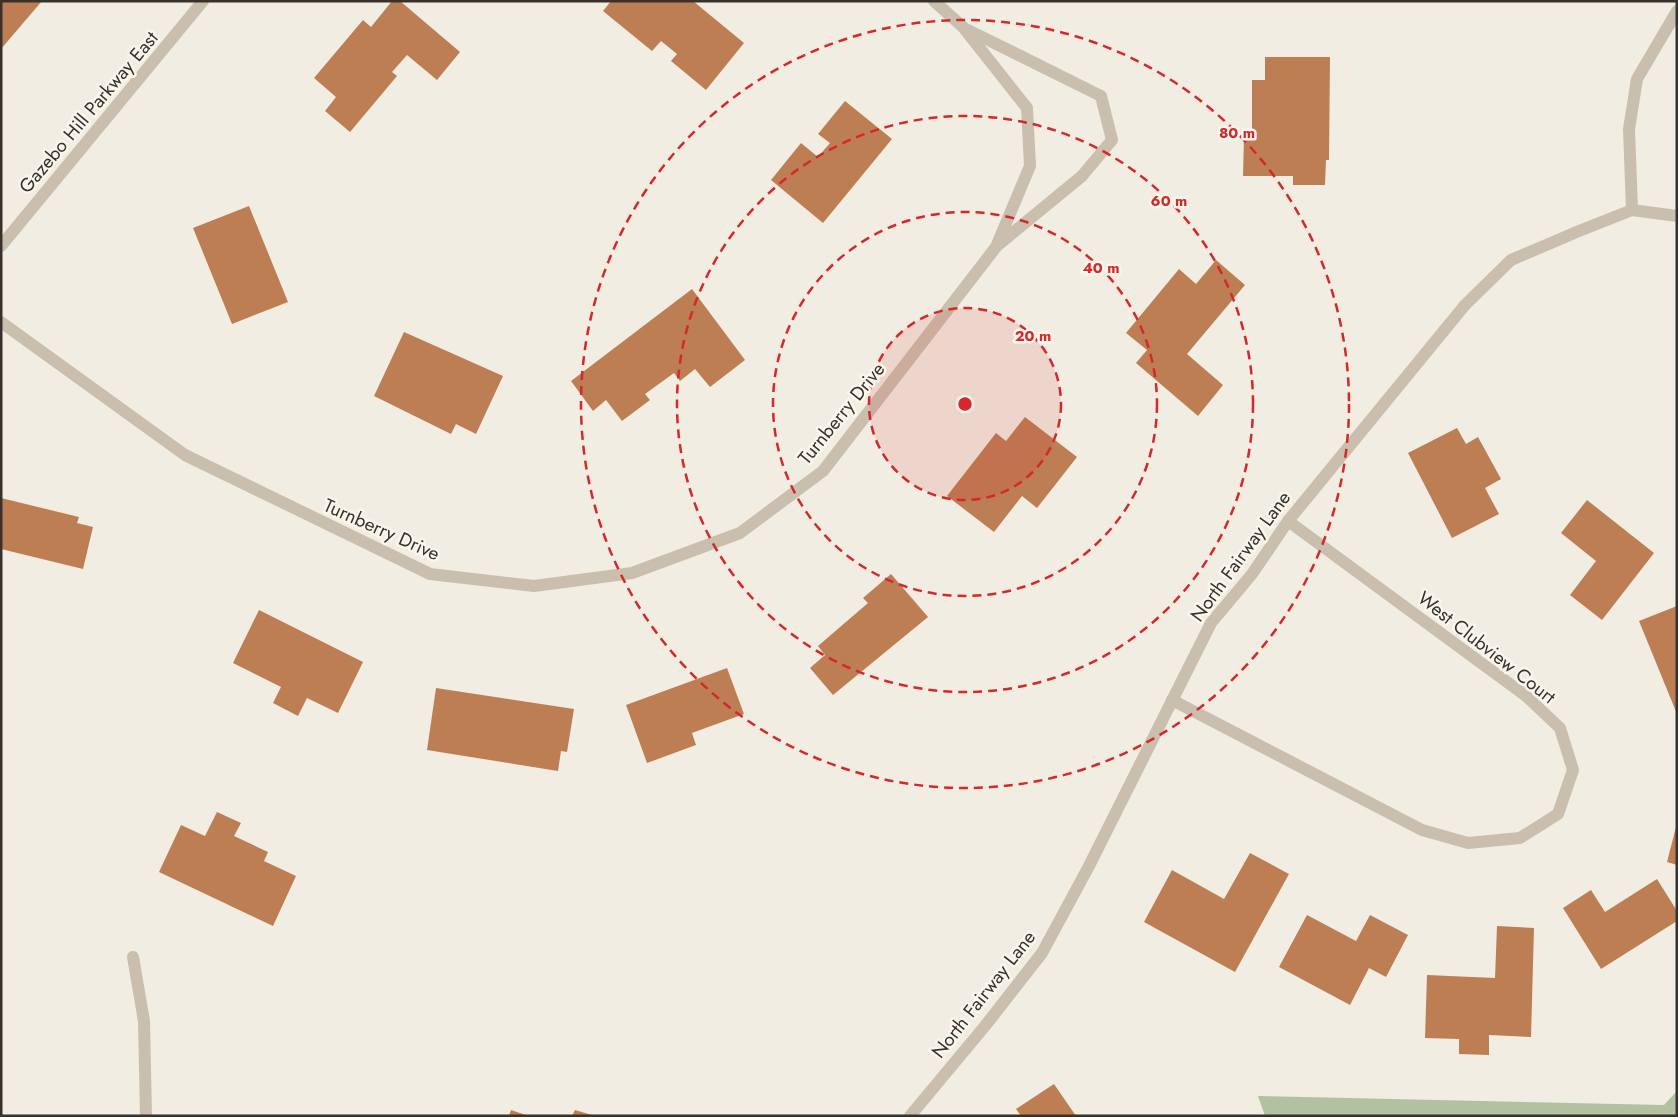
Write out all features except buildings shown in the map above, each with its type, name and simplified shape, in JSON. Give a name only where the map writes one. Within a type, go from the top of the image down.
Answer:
[{"type":"street","name":"Gazebo Hill Parkway East","points":[[1,246],[203,1]]},
{"type":"street","name":"Turnberry Drive","points":[[934,1],[963,27],[1027,108],[1030,166],[996,247]]},
{"type":"street","points":[[1677,11],[1637,79],[1629,129],[1632,210],[1677,216]]},
{"type":"street","name":"Turnberry Drive","points":[[1,322],[185,455],[430,574],[534,586],[632,573],[740,533],[823,471],[996,247],[1082,176],[1112,140],[1101,96],[963,27]]},
{"type":"street","name":"North Fairway Lane","points":[[910,1116],[985,1026],[1042,953],[1090,866],[1211,623],[1252,574],[1288,522],[1465,305],[1511,260],[1632,210]]},
{"type":"street","name":"West Clubview Court","points":[[1172,700],[1422,830],[1468,843],[1520,838],[1558,814],[1573,770],[1560,728],[1526,696],[1288,522]]},
{"type":"street","points":[[133,958],[144,1021],[146,1116]]},
{"type":"green space","points":[[1677,1091],[1677,1116],[1265,1116],[1258,1096],[1664,1105]]}]
